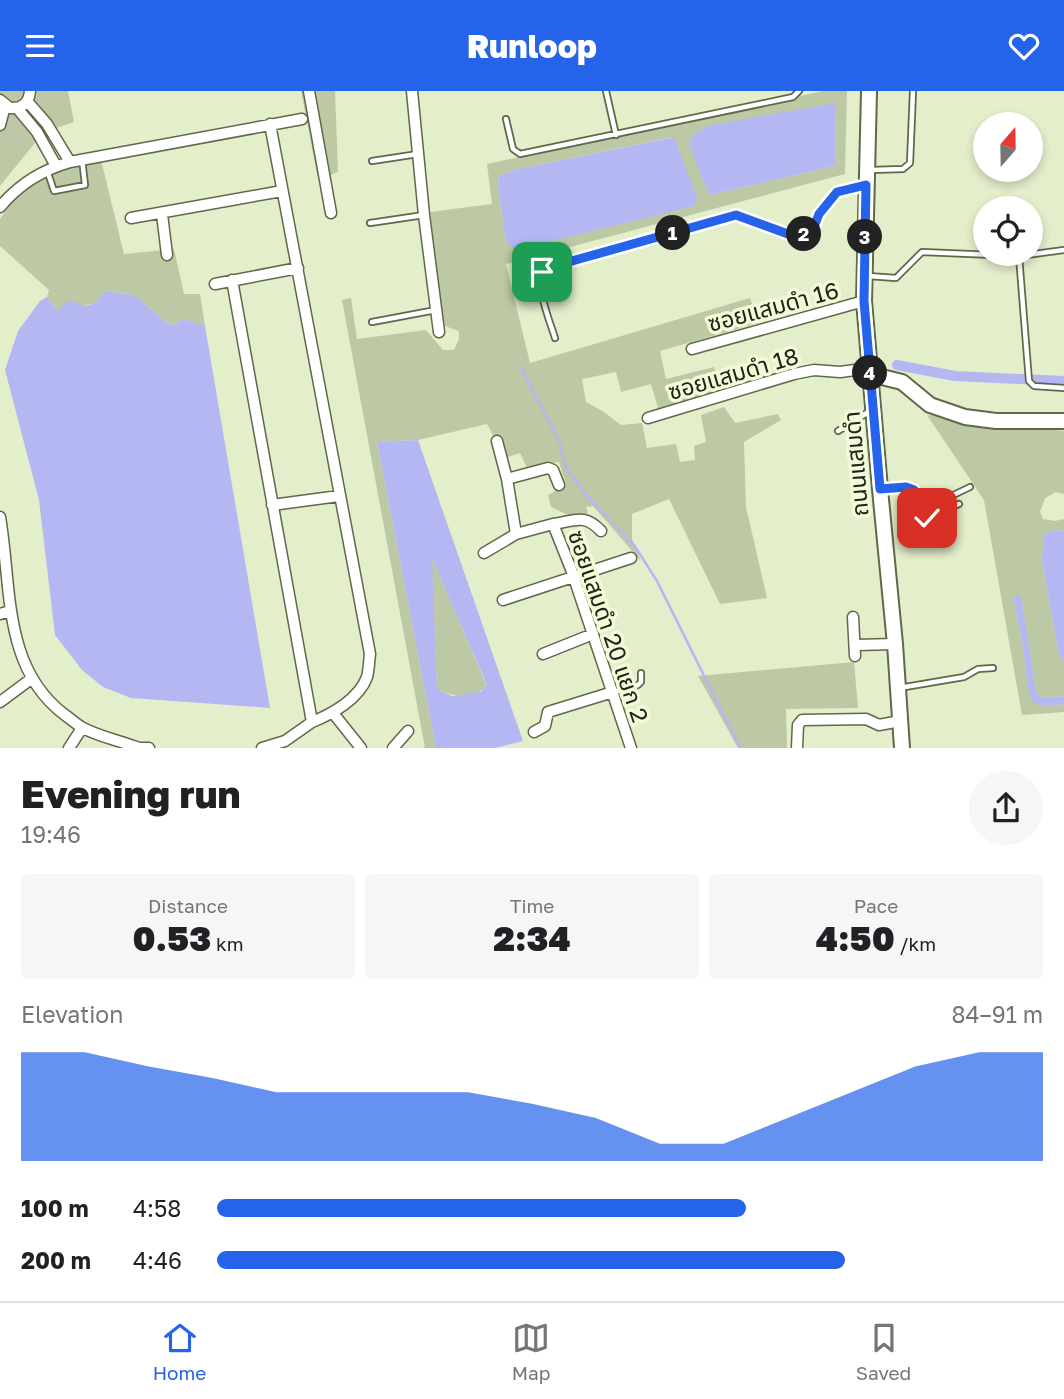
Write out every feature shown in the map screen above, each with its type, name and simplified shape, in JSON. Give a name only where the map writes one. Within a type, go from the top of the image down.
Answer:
[{"type":"street","points":[[17,108],[29,95],[39,91]]},
{"type":"street","points":[[309,91],[331,213]]},
{"type":"street","points":[[412,91],[439,332]]},
{"type":"street","name":"ถนนแสมดำ","points":[[869,91],[864,301],[902,748]]},
{"type":"street","points":[[29,95],[70,162]]},
{"type":"street","points":[[0,125],[3,103],[17,108],[37,132],[51,168]]},
{"type":"street","points":[[0,207],[26,181],[51,168],[82,158],[302,119]]},
{"type":"street","points":[[262,748],[285,741],[347,703],[366,678],[370,655],[270,124]]},
{"type":"street","points":[[131,218],[282,191]]},
{"type":"street","points":[[162,214],[167,255]]},
{"type":"street","points":[[215,283],[298,268]]},
{"type":"street","points":[[232,280],[312,722]]},
{"type":"street","name":"ซอยแสมดำ 16","points":[[692,349],[864,301]]},
{"type":"street","name":"ซอยแสมดำ 18","points":[[648,418],[794,374],[814,370],[870,371]]},
{"type":"street","points":[[870,371],[902,382],[930,405],[965,417],[996,421],[1064,421]]},
{"type":"street","points":[[497,441],[507,479],[516,534]]},
{"type":"street","points":[[507,479],[548,468],[553,470],[559,485]]},
{"type":"street","points":[[272,505],[340,496]]},
{"type":"street","points":[[0,517],[5,612],[31,679],[52,706],[82,728],[139,748],[149,748]]},
{"type":"street","points":[[552,524],[585,519],[593,522],[601,531]]},
{"type":"street","name":"ซอยแสมดำ 20 แยก 2","points":[[484,553],[516,534],[552,524],[573,577],[631,748]]},
{"type":"street","points":[[503,600],[631,558]]},
{"type":"street","points":[[853,617],[856,650],[895,644]]},
{"type":"street","points":[[543,654],[593,634]]},
{"type":"street","points":[[0,702],[31,679]]},
{"type":"street","points":[[534,732],[545,726],[548,712],[613,692]]},
{"type":"street","points":[[333,713],[361,748]]},
{"type":"street","points":[[797,748],[802,720],[866,719],[879,725],[900,721]]},
{"type":"street","points":[[69,748],[82,728]]},
{"type":"street","points":[[393,748],[408,731]]},
{"type":"lane","points":[[606,91],[616,135]]},
{"type":"lane","points":[[506,119],[513,149],[520,154],[793,97],[799,91]]},
{"type":"lane","points":[[555,338],[541,288],[540,278],[547,268],[736,215],[788,234],[804,233],[814,227],[819,214],[837,192],[866,178],[907,167],[910,163],[913,91]]},
{"type":"lane","points":[[372,161],[418,154]]},
{"type":"lane","points":[[51,168],[54,191],[85,185],[82,158]]},
{"type":"lane","points":[[370,223],[424,215]]},
{"type":"lane","points":[[1043,253],[1064,250]]},
{"type":"lane","points":[[864,275],[896,278],[922,252],[973,254]]},
{"type":"lane","points":[[1020,266],[1029,381],[1034,386],[1064,388]]},
{"type":"lane","points":[[372,322],[436,310]]},
{"type":"lane","points":[[838,431],[873,408]]},
{"type":"lane","points":[[880,489],[910,487],[914,490],[926,518],[959,504]]},
{"type":"lane","points":[[922,510],[970,487]]},
{"type":"lane","points":[[898,688],[964,677],[978,669],[993,668]]},
{"type":"lane","points":[[613,692],[638,685],[642,682],[641,673]]},
{"type":"green space","points":[[0,91],[68,91],[74,122],[53,129],[34,144],[0,186]]},
{"type":"green space","points":[[301,91],[335,91],[338,172],[318,179]]},
{"type":"green space","points":[[823,91],[847,91],[845,174],[506,264],[530,363],[750,298],[758,323],[660,351],[666,379],[714,367],[721,391],[658,408],[651,384],[621,392],[616,372],[582,379],[586,402],[621,425],[642,423],[647,448],[676,444],[680,462],[695,460],[694,446],[706,442],[701,415],[724,407],[735,423],[778,414],[781,420],[744,442],[746,507],[767,598],[720,604],[669,499],[632,514],[632,539],[641,561],[593,506],[586,507],[588,513],[572,517],[551,507],[548,495],[566,485],[559,462],[527,468],[520,453],[505,458],[487,424],[418,440],[377,442],[436,748],[425,748],[342,300],[351,298],[357,339],[426,330],[443,350],[454,350],[459,331],[442,325],[430,212],[492,204],[487,164]],"holes":[[[836,104],[835,166],[709,195]],[[673,137],[506,242],[499,176],[514,170]]]},
{"type":"green space","points":[[101,160],[124,254],[174,249],[184,294],[200,294],[205,326],[184,319],[171,326],[134,295],[105,291],[96,303],[58,311],[47,297],[49,290],[0,246],[0,219],[12,201],[43,175]]},
{"type":"green space","points":[[927,415],[1064,431],[1064,494],[1056,492],[1045,498],[1040,512],[1043,519],[1064,519],[1064,531],[1055,530],[1042,561],[1059,654],[1064,661],[1064,696],[1043,698],[1036,693],[1022,615],[1023,604],[1013,597],[1028,688],[1043,706],[1064,704],[1064,712],[1022,715],[984,500]]},
{"type":"green space","points":[[431,556],[487,686],[476,693],[456,695],[437,689]]},
{"type":"green space","points":[[854,662],[858,708],[786,709],[787,748],[738,748],[698,676]]},
{"type":"water","points":[[836,103],[835,166],[709,195],[689,144],[694,133],[711,125]]},
{"type":"water","points":[[674,137],[697,197],[694,206],[515,250],[506,242],[499,176],[514,170]]},
{"type":"water","points":[[104,291],[134,295],[171,326],[184,319],[205,326],[270,708],[131,698],[103,687],[82,670],[55,635],[39,500],[5,370],[18,331],[40,301],[47,297],[58,311],[69,300],[85,306],[96,303]]},
{"type":"water","points":[[418,440],[523,741],[495,748],[436,748],[377,442]],"holes":[[[432,559],[487,685],[481,692],[452,696],[437,689]]]},
{"type":"water","points":[[1055,530],[1064,531],[1064,661],[1059,655],[1042,561],[1044,534]]},
{"type":"water","points":[[1021,595],[1036,693],[1043,698],[1064,696],[1064,704],[1043,706],[1032,701],[1013,597]]},
{"type":"waterway","points":[[897,365],[955,376],[1064,381]]},
{"type":"waterway","points":[[520,366],[560,443],[565,466],[587,496],[634,545],[657,581],[740,748]]},
{"type":"route","points":[[542,272],[547,268],[736,215],[788,234],[798,235],[814,227],[826,203],[837,192],[866,185],[864,301],[880,489],[910,487],[927,518]]}]
